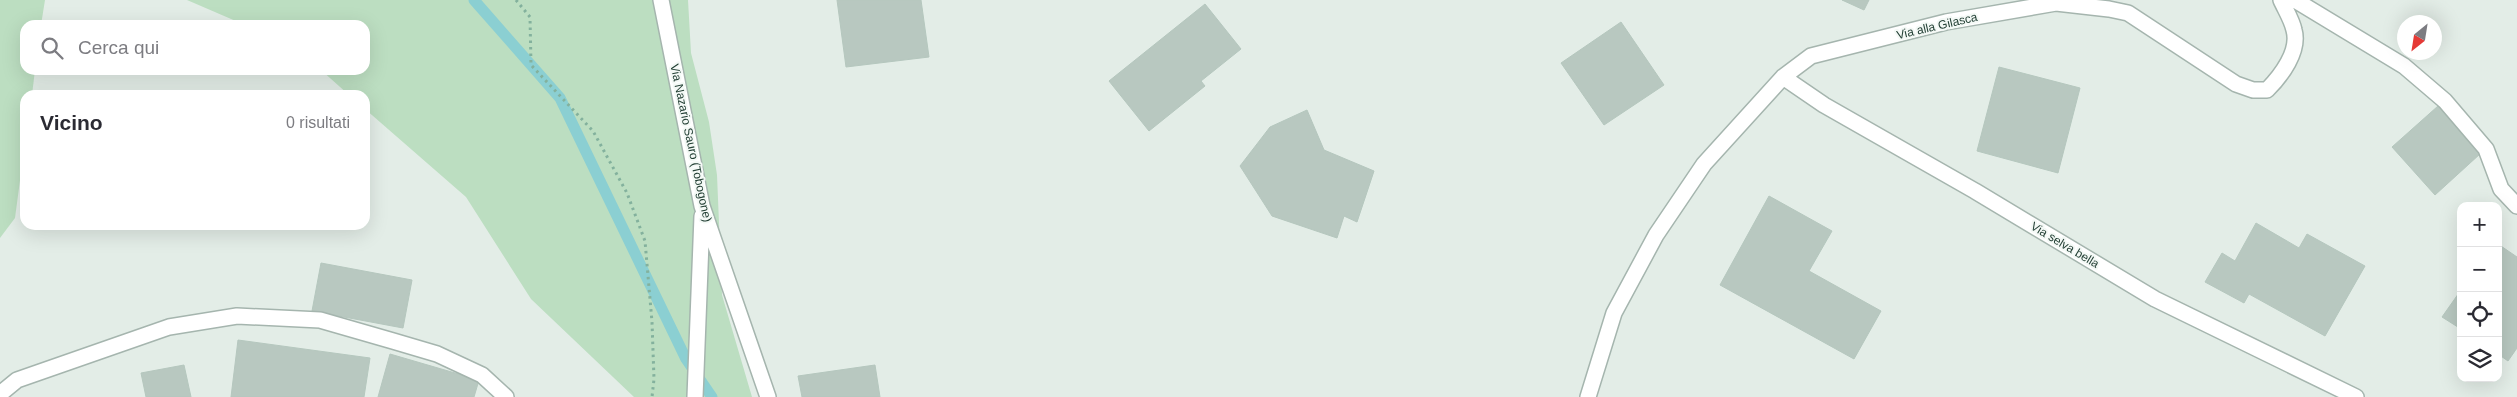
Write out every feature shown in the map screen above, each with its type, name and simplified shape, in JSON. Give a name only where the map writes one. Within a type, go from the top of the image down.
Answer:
[{"type":"street","name":"Via Nazario Sauro (Tobogone)","points":[[661,0],[702,206],[768,397]]},
{"type":"street","name":"Via alla Gilasca","points":[[1588,397],[1614,314],[1656,235],[1704,164],[1783,77],[1811,56],[1946,22],[2056,3],[2109,8],[2128,13],[2236,84],[2253,90],[2267,90],[2280,76],[2291,55],[2295,31],[2281,0]]},
{"type":"street","points":[[2295,0],[2404,66],[2445,101],[2486,149],[2502,189],[2517,206]]},
{"type":"street","name":"Via selva bella","points":[[1783,77],[1824,105],[1975,191],[2156,299],[2356,397]]},
{"type":"street","points":[[695,397],[702,206]]},
{"type":"street","points":[[0,394],[17,380],[169,327],[237,316],[320,320],[393,340],[438,354],[482,376],[506,397]]},
{"type":"path","points":[[516,0],[530,17],[531,65],[593,131],[627,193],[645,240],[652,322],[654,380],[652,397]]},
{"type":"green space","points":[[0,0],[45,0],[42,20],[20,20],[20,75],[34,75],[33,90],[20,90],[20,180],[15,218],[0,238]]},
{"type":"green space","points":[[187,0],[688,0],[691,53],[709,122],[717,175],[722,295],[752,397],[634,397],[531,299],[466,197],[370,113],[370,90],[343,90],[327,75],[370,75],[370,20],[233,20]]},
{"type":"building","points":[[837,0],[921,0],[929,57],[846,67]]},
{"type":"building","points":[[1842,0],[1869,0],[1864,10]]},
{"type":"building","points":[[1205,4],[1241,49],[1201,81],[1205,86],[1149,131],[1109,81]]},
{"type":"building","points":[[1621,22],[1664,85],[1604,125],[1561,63]]},
{"type":"building","points":[[1999,67],[2080,88],[2058,173],[1977,151]]},
{"type":"building","points":[[2438,106],[2480,154],[2435,195],[2392,147]]},
{"type":"building","points":[[1307,110],[1324,150],[1374,171],[1357,222],[1344,216],[1337,238],[1272,216],[1240,166],[1270,127]]},
{"type":"building","points":[[1769,196],[1832,231],[1809,271],[1881,311],[1854,359],[1720,285]]},
{"type":"building","points":[[2256,223],[2299,248],[2307,234],[2365,266],[2325,336],[2249,294],[2244,303],[2205,282],[2222,253],[2235,261]]},
{"type":"building","points":[[2502,247],[2517,257],[2517,348],[2508,361],[2502,357]]},
{"type":"building","points":[[321,263],[412,280],[403,328],[312,311]]},
{"type":"building","points":[[2457,296],[2457,326],[2442,317]]},
{"type":"building","points":[[238,340],[370,358],[364,397],[231,397]]},
{"type":"building","points":[[390,354],[479,380],[474,397],[378,397]]},
{"type":"building","points":[[184,365],[191,397],[146,397],[141,373]]},
{"type":"building","points":[[875,365],[880,397],[802,397],[798,376]]},
{"type":"waterway","points":[[474,0],[560,98],[686,359],[712,397]]}]
